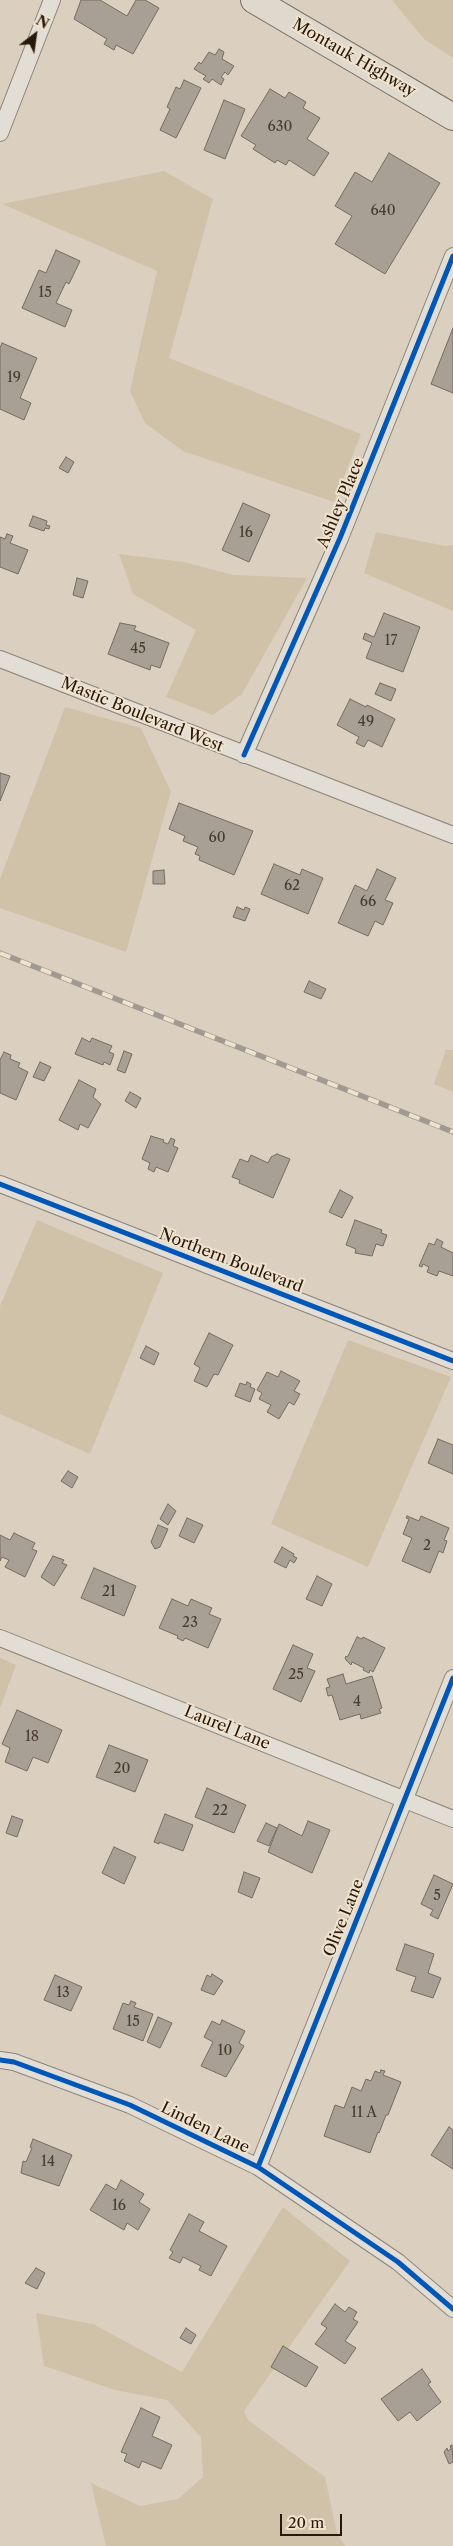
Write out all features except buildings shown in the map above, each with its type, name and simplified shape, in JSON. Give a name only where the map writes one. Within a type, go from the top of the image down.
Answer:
[{"type":"main road","name":"Montauk Highway","points":[[254,0],[453,117]]},
{"type":"street","points":[[0,133],[52,0]]},
{"type":"street","name":"Ashley Place","points":[[244,755],[340,538],[453,256]]},
{"type":"street","name":"Mastic Boulevard West","points":[[0,659],[453,835]]},
{"type":"street","name":"Northern Boulevard","points":[[0,1184],[453,1361]]},
{"type":"street","name":"Laurel Lane","points":[[0,1638],[453,1819]]},
{"type":"street","name":"Olive Lane","points":[[258,2167],[453,1678]]},
{"type":"street","name":"Linden Lane","points":[[0,2060],[14,2062],[130,2105],[258,2167],[398,2262],[453,2309]]},
{"type":"shaded area","points":[[392,0],[453,0],[453,58],[424,39]]},
{"type":"shaded area","points":[[164,171],[213,199],[169,358],[361,434],[334,502],[183,451],[145,423],[130,391],[157,271],[2,204]]},
{"type":"shaded area","points":[[376,532],[445,546],[453,545],[453,611],[364,573]]},
{"type":"shaded area","points":[[119,554],[184,562],[233,575],[307,578],[242,694],[213,715],[166,697],[196,630],[133,594]]},
{"type":"shaded area","points":[[65,707],[141,728],[171,792],[126,952],[0,908],[0,879]]},
{"type":"shaded area","points":[[446,1050],[453,1050],[453,1092],[434,1084]]},
{"type":"shaded area","points":[[37,1220],[163,1273],[90,1454],[0,1414],[0,1306]]},
{"type":"shaded area","points":[[348,1340],[451,1377],[368,1567],[271,1524]]},
{"type":"shaded area","points":[[0,1658],[16,1665],[0,1708]]},
{"type":"shaded area","points":[[283,2207],[350,2261],[244,2411],[248,2420],[325,2477],[337,2533],[345,2546],[106,2546],[91,2483],[140,2506],[178,2499],[203,2477],[201,2437],[167,2400],[115,2390],[44,2366],[36,2313],[93,2324],[182,2372]]},
{"type":"railway","points":[[0,953],[453,1132]]},
{"type":"cycle path","points":[[244,755],[340,538],[453,256]]},
{"type":"cycle path","points":[[0,1184],[453,1361]]},
{"type":"cycle path","points":[[258,2167],[453,1678]]},
{"type":"cycle path","points":[[0,2060],[14,2062],[130,2105],[258,2167],[398,2262],[453,2309]]}]
